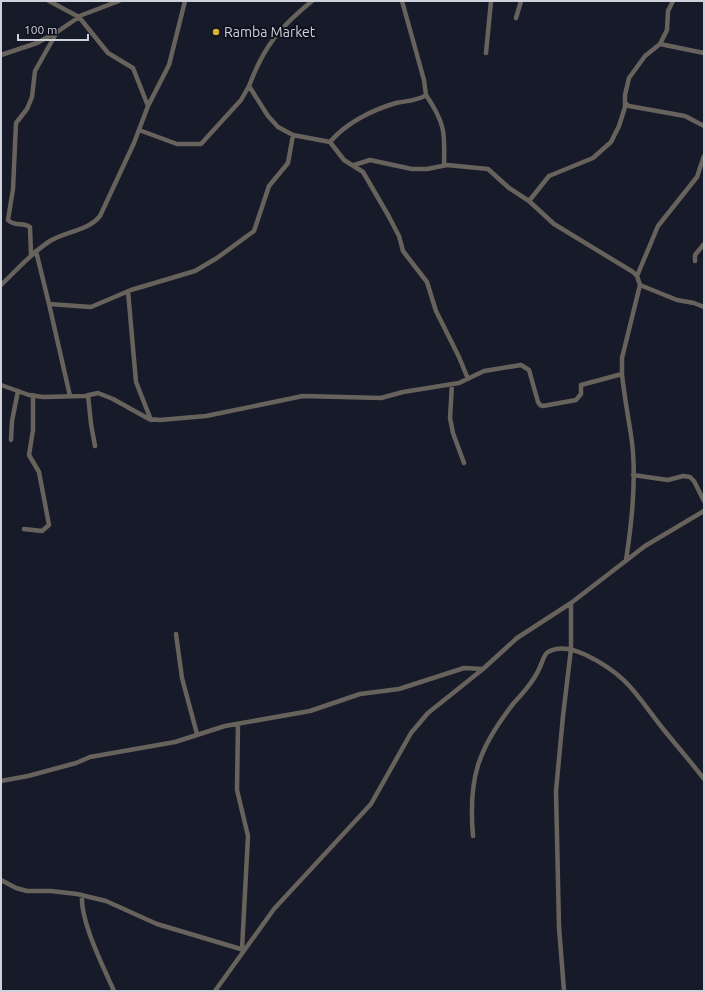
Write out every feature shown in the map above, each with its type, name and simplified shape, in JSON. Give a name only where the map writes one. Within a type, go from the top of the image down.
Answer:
[{"type":"street","points":[[49,1],[79,17],[108,53],[133,68],[148,106]]},
{"type":"street","points":[[1,55],[37,43],[79,17],[118,1]]},
{"type":"street","points":[[1,285],[31,254],[56,238],[86,227],[96,221],[100,216],[139,130],[148,106],[169,65],[185,1]]},
{"type":"street","points":[[139,130],[177,144],[201,144],[241,100],[249,86],[260,60],[274,36],[289,20],[312,1]]},
{"type":"street","points":[[402,1],[424,80],[426,95],[437,113],[444,129],[446,144],[444,165]]},
{"type":"street","points":[[486,53],[491,1]]},
{"type":"street","points":[[516,18],[521,1]]},
{"type":"street","points":[[529,201],[549,176],[586,161],[607,148],[619,126],[629,78],[645,56],[660,44],[667,30],[668,11],[673,1]]},
{"type":"street","points":[[31,254],[30,227],[26,225],[16,225],[8,220],[13,189],[15,126],[27,109],[32,97],[35,71],[57,32]]},
{"type":"street","points":[[660,44],[704,53]]},
{"type":"street","points":[[249,86],[271,120],[282,130],[293,135],[330,142],[344,160],[354,165],[362,172],[399,236],[404,251],[423,275],[436,311],[460,357],[468,379]]},
{"type":"street","points":[[330,142],[342,130],[366,116],[388,106],[426,95]]},
{"type":"street","points":[[625,103],[628,106],[684,116],[704,126]]},
{"type":"street","points":[[49,304],[88,308],[128,291],[195,271],[210,263],[252,233],[257,225],[269,186],[288,163],[293,135]]},
{"type":"street","points":[[637,276],[658,226],[697,177],[704,156]]},
{"type":"street","points":[[354,165],[370,160],[412,169],[427,169],[444,165],[488,169],[509,188],[529,201],[554,224],[637,276],[640,285],[622,358],[622,374],[631,436],[633,475],[629,540],[626,560]]},
{"type":"street","points":[[695,261],[695,255],[704,244]]},
{"type":"street","points":[[36,251],[70,396]]},
{"type":"street","points":[[640,285],[677,300],[694,303],[704,307]]},
{"type":"street","points":[[128,291],[136,382],[151,420]]},
{"type":"street","points":[[1,385],[33,395],[50,397],[88,395],[96,393],[105,395],[151,420],[200,417],[310,396],[377,398],[403,392],[459,383],[487,370],[521,365],[525,366],[531,374],[538,402],[543,406],[576,400],[581,394],[581,385],[622,374]]},
{"type":"street","points":[[452,384],[450,418],[452,433],[464,463]]},
{"type":"street","points":[[11,440],[18,391]]},
{"type":"street","points":[[24,529],[42,530],[49,525],[39,472],[29,455],[33,430],[33,395]]},
{"type":"street","points":[[88,395],[95,446]]},
{"type":"street","points":[[633,475],[668,480],[683,476],[690,477],[694,480],[704,501]]},
{"type":"street","points":[[215,991],[274,908],[370,804],[404,744],[418,725],[439,704],[483,669],[517,638],[571,603],[626,560],[704,511]]},
{"type":"street","points":[[564,991],[560,926],[556,791],[571,649],[571,603]]},
{"type":"street","points":[[176,634],[182,678],[197,734]]},
{"type":"street","points":[[473,836],[472,803],[474,775],[477,762],[487,742],[536,675],[546,653],[553,650],[571,649],[604,664],[624,679],[642,699],[663,729],[704,779]]},
{"type":"street","points":[[1,781],[39,773],[76,763],[90,757],[165,744],[238,724],[310,711],[355,695],[399,689],[464,668],[483,669]]},
{"type":"street","points":[[238,724],[238,790],[248,836],[243,950]]},
{"type":"street","points":[[1,880],[16,888],[27,891],[51,891],[82,895],[106,901],[166,927],[243,950]]},
{"type":"street","points":[[82,895],[83,907],[92,939],[114,991]]},
{"type":"place","name":"Ramba Market","points":[[216,32]]}]
